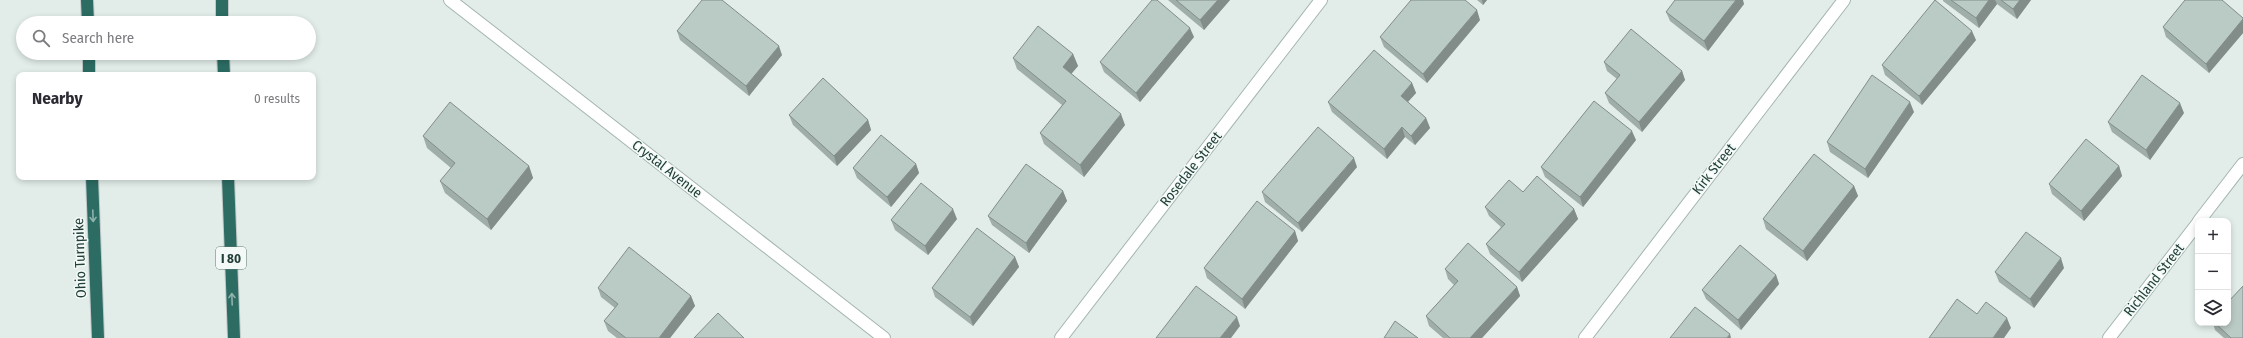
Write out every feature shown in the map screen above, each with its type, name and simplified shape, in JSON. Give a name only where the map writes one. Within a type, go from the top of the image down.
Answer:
[{"type":"highway","points":[[87,0],[88,16]]},
{"type":"highway","points":[[222,0],[222,16]]},
{"type":"highway","points":[[88,60],[89,72]]},
{"type":"highway","points":[[223,60],[224,72]]},
{"type":"highway","name":"Ohio Turnpike","points":[[92,180],[98,338]]},
{"type":"highway","name":"I 80","points":[[228,180],[234,338]]},
{"type":"street","name":"Crystal Avenue","points":[[450,0],[884,338]]},
{"type":"street","name":"Rosedale Street","points":[[1061,338],[1321,0]]},
{"type":"street","name":"Kirk Street","points":[[1584,338],[1844,0]]},
{"type":"street","name":"Richland Street","points":[[2202,218],[2243,164]]},
{"type":"street","name":"Richland Street","points":[[2109,338],[2195,227]]},
{"type":"building","points":[[702,0],[722,0],[779,46],[746,86],[677,31]]},
{"type":"building","points":[[1152,0],[1157,0],[1190,28],[1136,93],[1100,62]]},
{"type":"building","points":[[1176,0],[1218,0],[1200,20]]},
{"type":"building","points":[[1411,0],[1465,0],[1477,10],[1423,74],[1380,37]]},
{"type":"building","points":[[1675,0],[1736,0],[1704,41],[1666,12]]},
{"type":"building","points":[[1935,0],[1972,31],[1919,96],[1882,65]]},
{"type":"building","points":[[1951,0],[1989,0],[1976,18]]},
{"type":"building","points":[[2001,0],[2020,0],[2013,9]]},
{"type":"building","points":[[2185,0],[2222,0],[2243,18],[2206,64],[2163,27]]},
{"type":"building","points":[[1038,26],[1073,54],[1063,67],[1121,114],[1080,165],[1040,133],[1066,101],[1013,58]]},
{"type":"building","points":[[1631,29],[1682,71],[1639,122],[1605,93],[1620,75],[1604,62]]},
{"type":"building","points":[[1374,50],[1412,83],[1401,96],[1426,118],[1411,136],[1402,127],[1384,149],[1328,102]]},
{"type":"building","points":[[1872,75],[1910,102],[1865,169],[1827,142]]},
{"type":"building","points":[[2142,75],[2180,103],[2146,150],[2108,122]]},
{"type":"building","points":[[823,78],[868,120],[834,156],[789,115]]},
{"type":"building","points":[[1594,101],[1632,131],[1580,197],[1541,167]]},
{"type":"building","points":[[450,102],[529,166],[487,219],[440,181],[455,163],[423,136]]},
{"type":"building","points":[[1318,127],[1354,158],[1298,223],[1262,192]]},
{"type":"building","points":[[881,135],[916,164],[887,197],[853,168]]},
{"type":"building","points":[[2086,139],[2119,166],[2081,211],[2049,184]]},
{"type":"building","points":[[1814,154],[1854,186],[1803,251],[1763,219]]},
{"type":"building","points":[[1026,164],[1063,191],[1026,243],[988,216]]},
{"type":"building","points":[[1537,176],[1574,209],[1519,272],[1486,244],[1505,224],[1485,207],[1509,180],[1523,192]]},
{"type":"building","points":[[921,183],[953,209],[925,246],[891,220]]},
{"type":"building","points":[[1257,201],[1295,231],[1242,299],[1204,268]]},
{"type":"building","points":[[977,228],[1015,257],[970,317],[932,288]]},
{"type":"building","points":[[2026,232],[2061,258],[2030,299],[1995,272]]},
{"type":"building","points":[[1468,243],[1517,287],[1470,338],[1450,338],[1426,316],[1458,281],[1445,269]]},
{"type":"building","points":[[1740,245],[1776,275],[1738,320],[1702,290]]},
{"type":"building","points":[[629,247],[691,296],[659,338],[626,338],[604,321],[618,304],[598,288]]},
{"type":"building","points":[[1196,286],[1237,317],[1220,338],[1156,338]]},
{"type":"building","points":[[2243,286],[2243,338],[2231,338],[2218,326],[2231,326],[2231,299]]},
{"type":"building","points":[[1957,299],[1977,314],[1986,302],[2007,318],[1993,338],[1929,338]]},
{"type":"building","points":[[1695,307],[1730,334],[1727,338],[1670,338]]},
{"type":"building","points":[[718,313],[744,338],[694,338]]},
{"type":"building","points":[[1395,321],[1418,338],[1384,338]]}]
